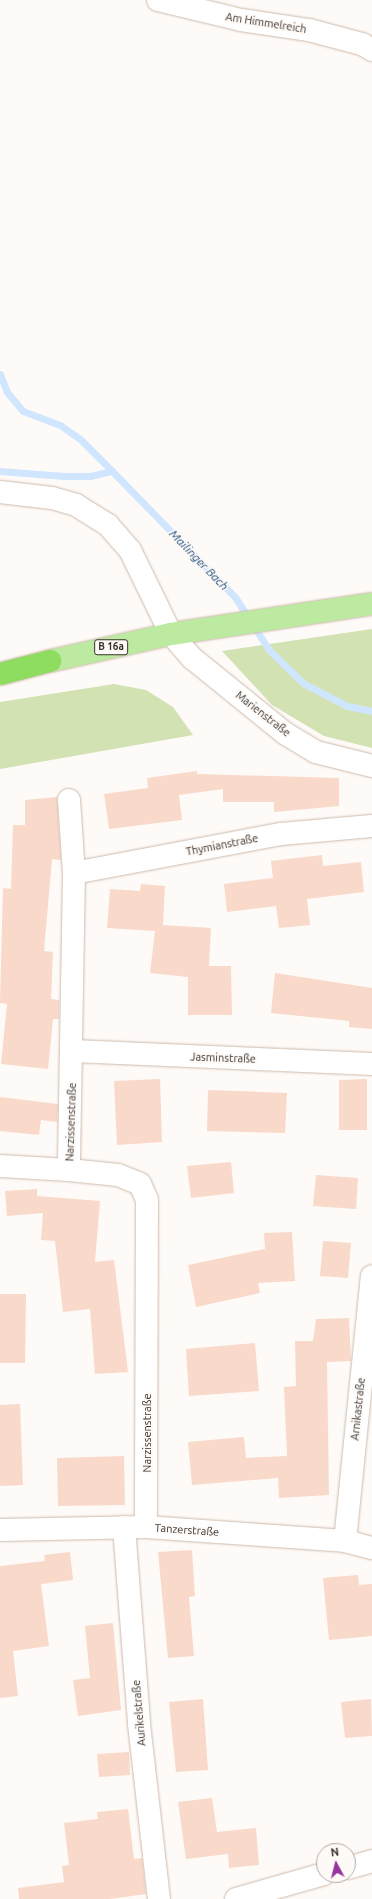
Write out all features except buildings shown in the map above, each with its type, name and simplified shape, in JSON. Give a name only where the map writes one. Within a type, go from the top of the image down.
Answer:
[{"type":"highway","name":"B 16a","points":[[0,674],[50,661]]},
{"type":"main road","name":"B 16a","points":[[50,661],[171,634],[287,615],[372,604]]},
{"type":"street","name":"Am Himmelreich","points":[[158,0],[241,20],[309,30],[362,44],[372,50]]},
{"type":"street","name":"Marienstraße","points":[[0,492],[52,498],[76,506],[108,525],[130,550],[171,634],[192,658],[286,734],[316,752],[372,766]]},
{"type":"street","name":"Narzissenstraße","points":[[69,800],[74,873],[73,1051],[69,1170],[118,1175],[140,1184],[147,1200],[146,1527]]},
{"type":"street","name":"Thymianstraße","points":[[74,873],[281,834],[372,826]]},
{"type":"street","name":"Jasminstraße","points":[[73,1051],[372,1064]]},
{"type":"street","points":[[0,1166],[69,1170]]},
{"type":"street","name":"Arnikastraße","points":[[344,1541],[370,1312],[372,1276]]},
{"type":"street","name":"Aurikelstraße","points":[[124,1527],[139,1724],[159,1899]]},
{"type":"street","name":"Tanzerstraße","points":[[0,1530],[146,1527],[344,1541],[372,1548]]},
{"type":"street","points":[[356,1866],[372,1861]]},
{"type":"street","points":[[236,1899],[316,1876]]},
{"type":"green space","points":[[372,629],[372,748],[324,736],[272,705],[222,651]]},
{"type":"green space","points":[[114,684],[146,690],[173,707],[193,735],[0,769],[0,702]]},
{"type":"waterway","points":[[0,374],[7,392],[23,411],[60,425],[80,439],[112,471]]},
{"type":"waterway","name":"Mailinger Bach","points":[[0,471],[64,476],[90,476],[112,471],[235,597],[269,650],[303,683],[347,706],[372,711]]}]
